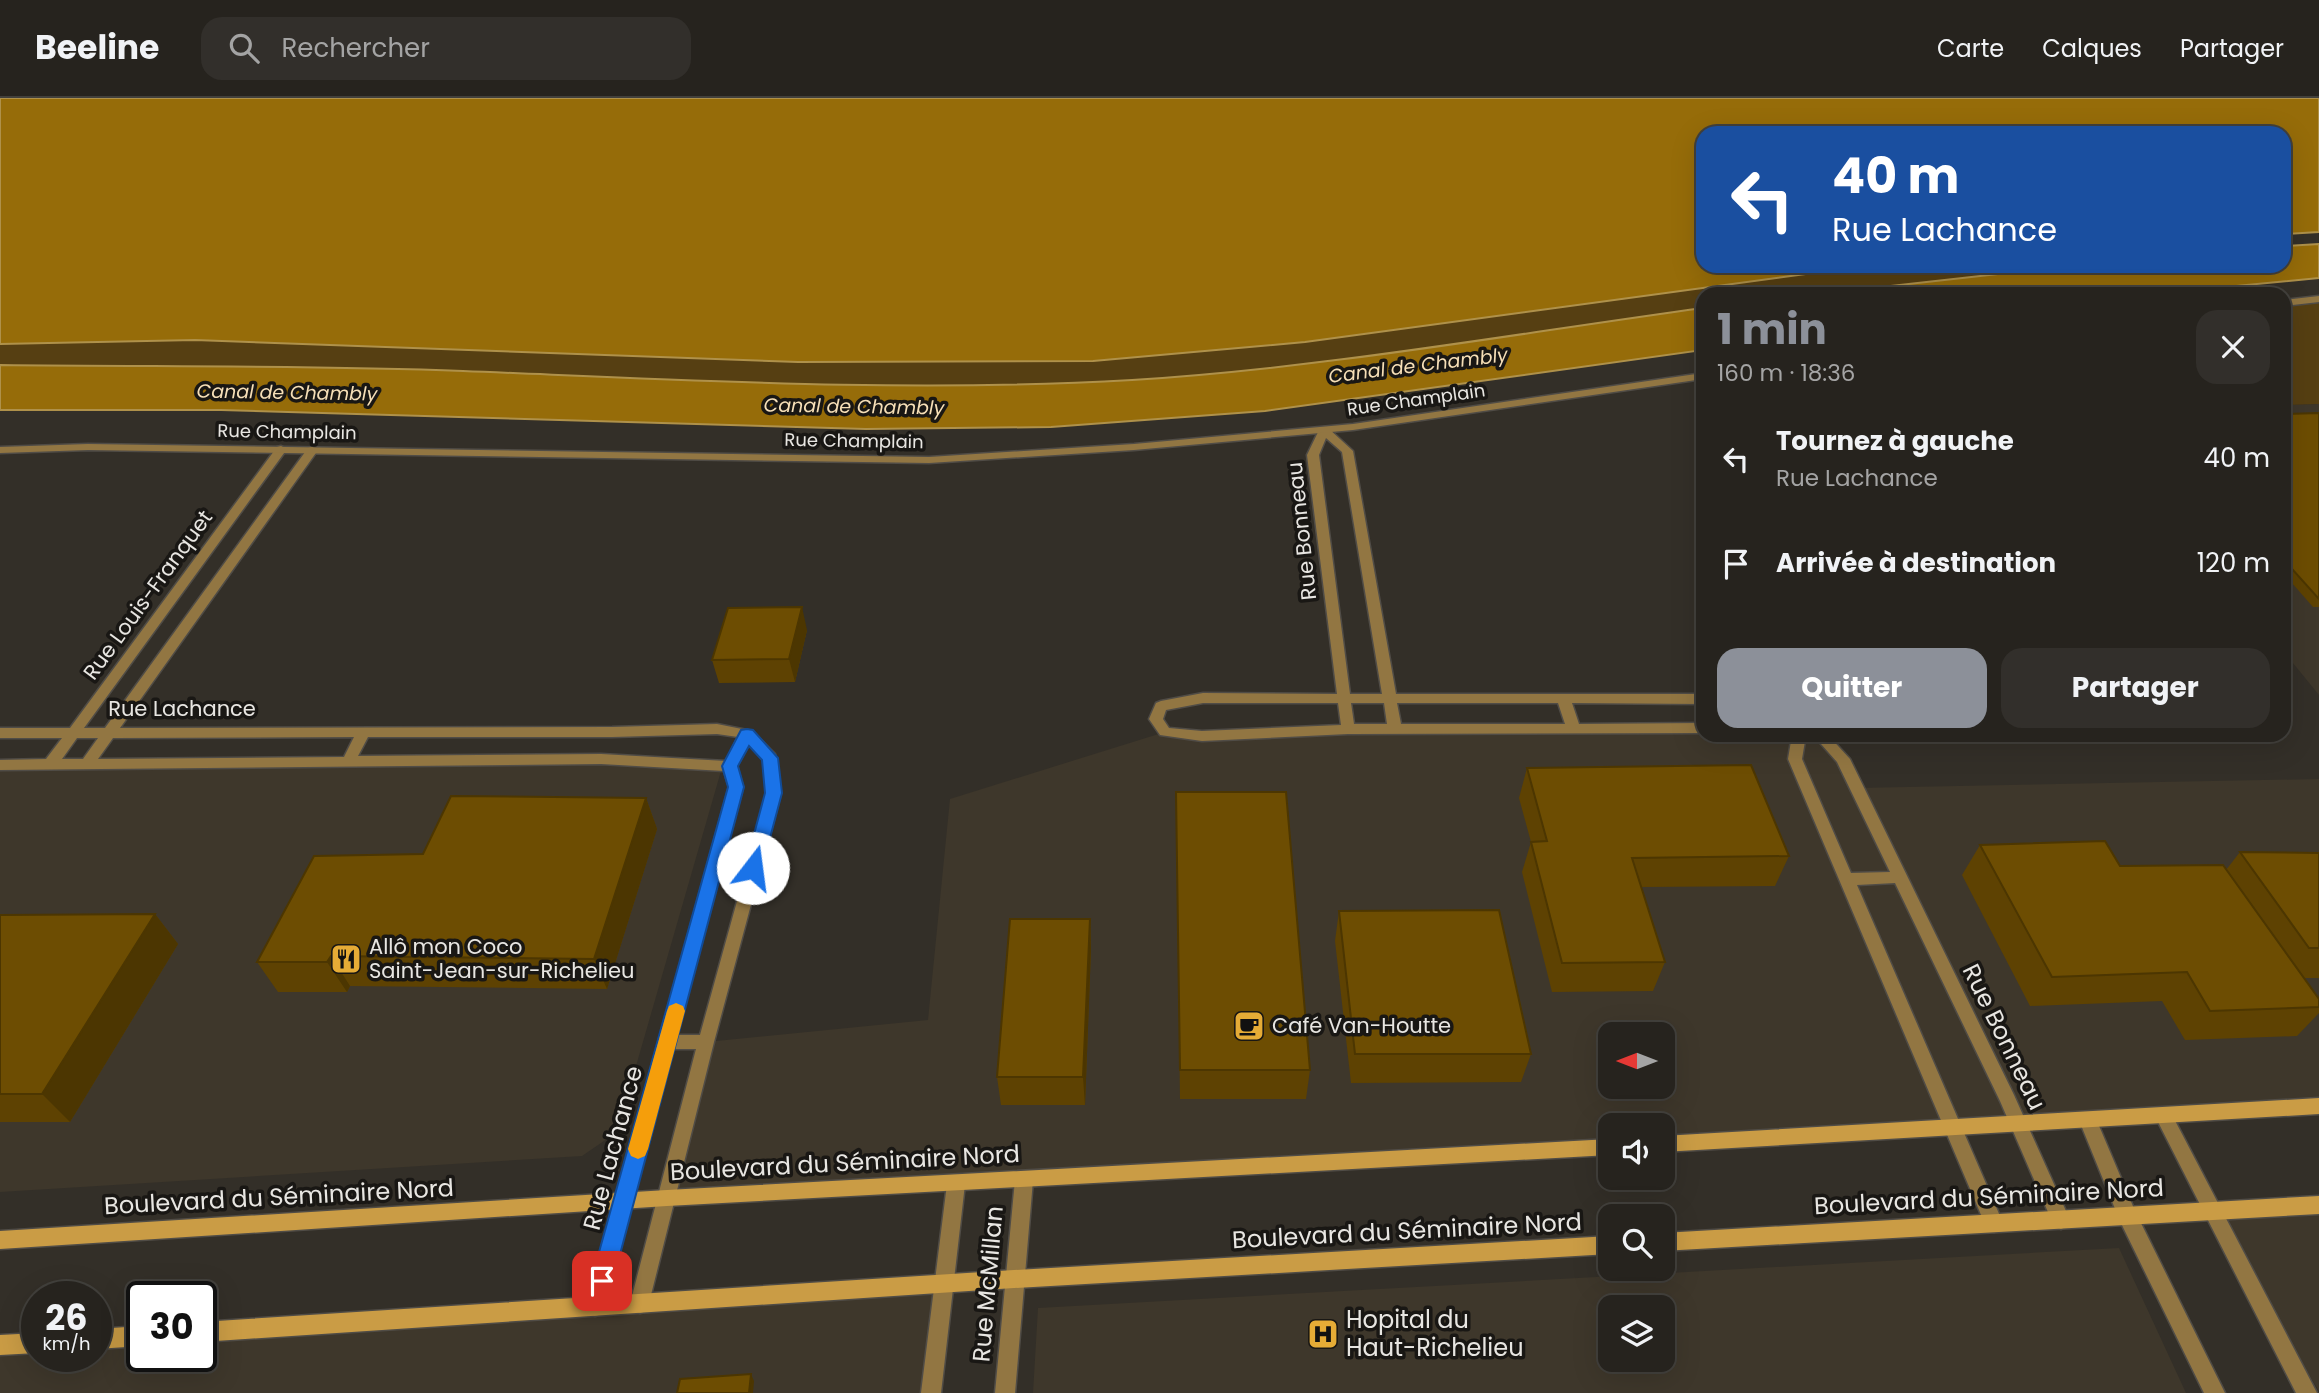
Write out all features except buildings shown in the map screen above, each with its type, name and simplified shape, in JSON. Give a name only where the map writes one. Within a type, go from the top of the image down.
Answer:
[{"type":"main road","points":[[1675,1143],[2319,1107]]},
{"type":"main road","name":"Boulevard du Séminaire Nord","points":[[0,1240],[624,1203],[667,1198],[1598,1148]]},
{"type":"main road","name":"Boulevard du Séminaire Nord","points":[[1675,1241],[2319,1205]]},
{"type":"main road","name":"Boulevard du Séminaire Nord","points":[[217,1331],[1014,1279],[1598,1246]]},
{"type":"main road","points":[[0,1345],[21,1344]]},
{"type":"street","points":[[2291,302],[2319,299]]},
{"type":"street","name":"Rue Champlain","points":[[0,450],[88,447],[281,449],[929,460],[1133,447],[1324,430],[1696,377]]},
{"type":"street","points":[[1324,430],[1347,451],[1395,729]]},
{"type":"street","name":"Rue Bonneau","points":[[1324,430],[1313,455],[1348,729]]},
{"type":"street","name":"Rue Louis-Franquet","points":[[50,765],[281,449]]},
{"type":"street","points":[[86,765],[312,450]]},
{"type":"street","points":[[1696,699],[1203,698],[1161,706],[1156,719],[1165,732],[1202,736],[1348,729],[1696,728]]},
{"type":"street","points":[[1563,698],[1574,728]]},
{"type":"street","name":"Rue Lachance","points":[[0,733],[612,732],[717,729],[747,734]]},
{"type":"street","points":[[347,764],[364,732]]},
{"type":"street","points":[[601,760],[612,732]]},
{"type":"street","points":[[0,765],[601,760],[730,766],[747,734],[770,758],[774,793],[706,1042],[640,1304]]},
{"type":"street","points":[[1797,742],[1795,759],[1994,1223]]},
{"type":"street","name":"Rue Bonneau","points":[[1826,742],[1843,760],[2018,1124],[2061,1220]]},
{"type":"street","name":"Rue Lachance","points":[[595,1307],[736,787],[730,766]]},
{"type":"street","points":[[1847,879],[1900,877]]},
{"type":"street","points":[[668,1042],[706,1042]]},
{"type":"street","points":[[2164,1116],[2307,1393]]},
{"type":"street","points":[[2088,1120],[2127,1215],[2215,1393]]},
{"type":"street","name":"Rue McMillan","points":[[1005,1393],[1024,1180]]},
{"type":"street","name":"Rue McMillan","points":[[930,1393],[956,1184]]},
{"type":"shaded area","points":[[1809,273],[2007,273],[1882,287],[1707,287]]},
{"type":"shaded area","points":[[1696,288],[1696,309],[1347,359],[1204,375],[1048,384],[881,385],[405,369],[0,365],[0,344],[195,340],[798,362],[1093,361],[1305,342]]},
{"type":"shaded area","points":[[2319,299],[2319,404],[2291,405],[2291,302]]},
{"type":"shaded area","points":[[2319,404],[2319,695],[2291,661],[2291,405]]},
{"type":"shaded area","points":[[1696,728],[1696,742],[1821,742],[1857,788],[2319,779],[2319,1107],[1675,1142],[1675,1113],[1598,1113],[1598,1147],[667,1198],[706,1042],[928,1020],[950,799],[1165,732]]},
{"type":"shaded area","points":[[707,764],[721,771],[617,1132],[582,1156],[0,1192],[0,767]]},
{"type":"shaded area","points":[[2319,1205],[2319,1391],[2248,1278],[2212,1211]]},
{"type":"shaded area","name":"Hopital du Haut-Richelieu","points":[[2119,1248],[2186,1393],[1033,1393],[1038,1308],[1598,1277],[1598,1281],[1675,1281],[1675,1273]]},
{"type":"shaded area","points":[[942,1284],[931,1393],[0,1393],[0,1345],[21,1344],[21,1372],[112,1372],[112,1338],[126,1337],[126,1372],[217,1372],[217,1331]]},
{"type":"water","points":[[0,98],[2319,98],[2319,232],[2291,234],[2291,126],[1696,126],[1696,273],[1813,273],[1305,342],[1093,361],[798,362],[195,340],[0,344]]},
{"type":"water","points":[[2319,244],[2319,278],[2226,287],[1882,287],[2007,273],[2291,273],[2291,246]]},
{"type":"water","name":"Canal de Chambly","points":[[1696,309],[1696,351],[1265,411],[1051,427],[866,429],[221,410],[0,410],[0,365],[405,369],[797,384],[965,385],[1048,384],[1204,375],[1418,349]]},
{"type":"slow traffic","points":[[638,1149],[676,1011]]},
{"type":"place","name":"Allô mon Coco Saint-Jean-sur-Richelieu","points":[[346,959]]},
{"type":"place","name":"Café Van-Houtte","points":[[1249,1026]]},
{"type":"place","name":"Hopital du Haut-Richelieu","points":[[1323,1334]]},
{"type":"route","points":[[602,1281],[736,787],[730,766],[747,734],[770,758],[774,793],[753,868]]}]
